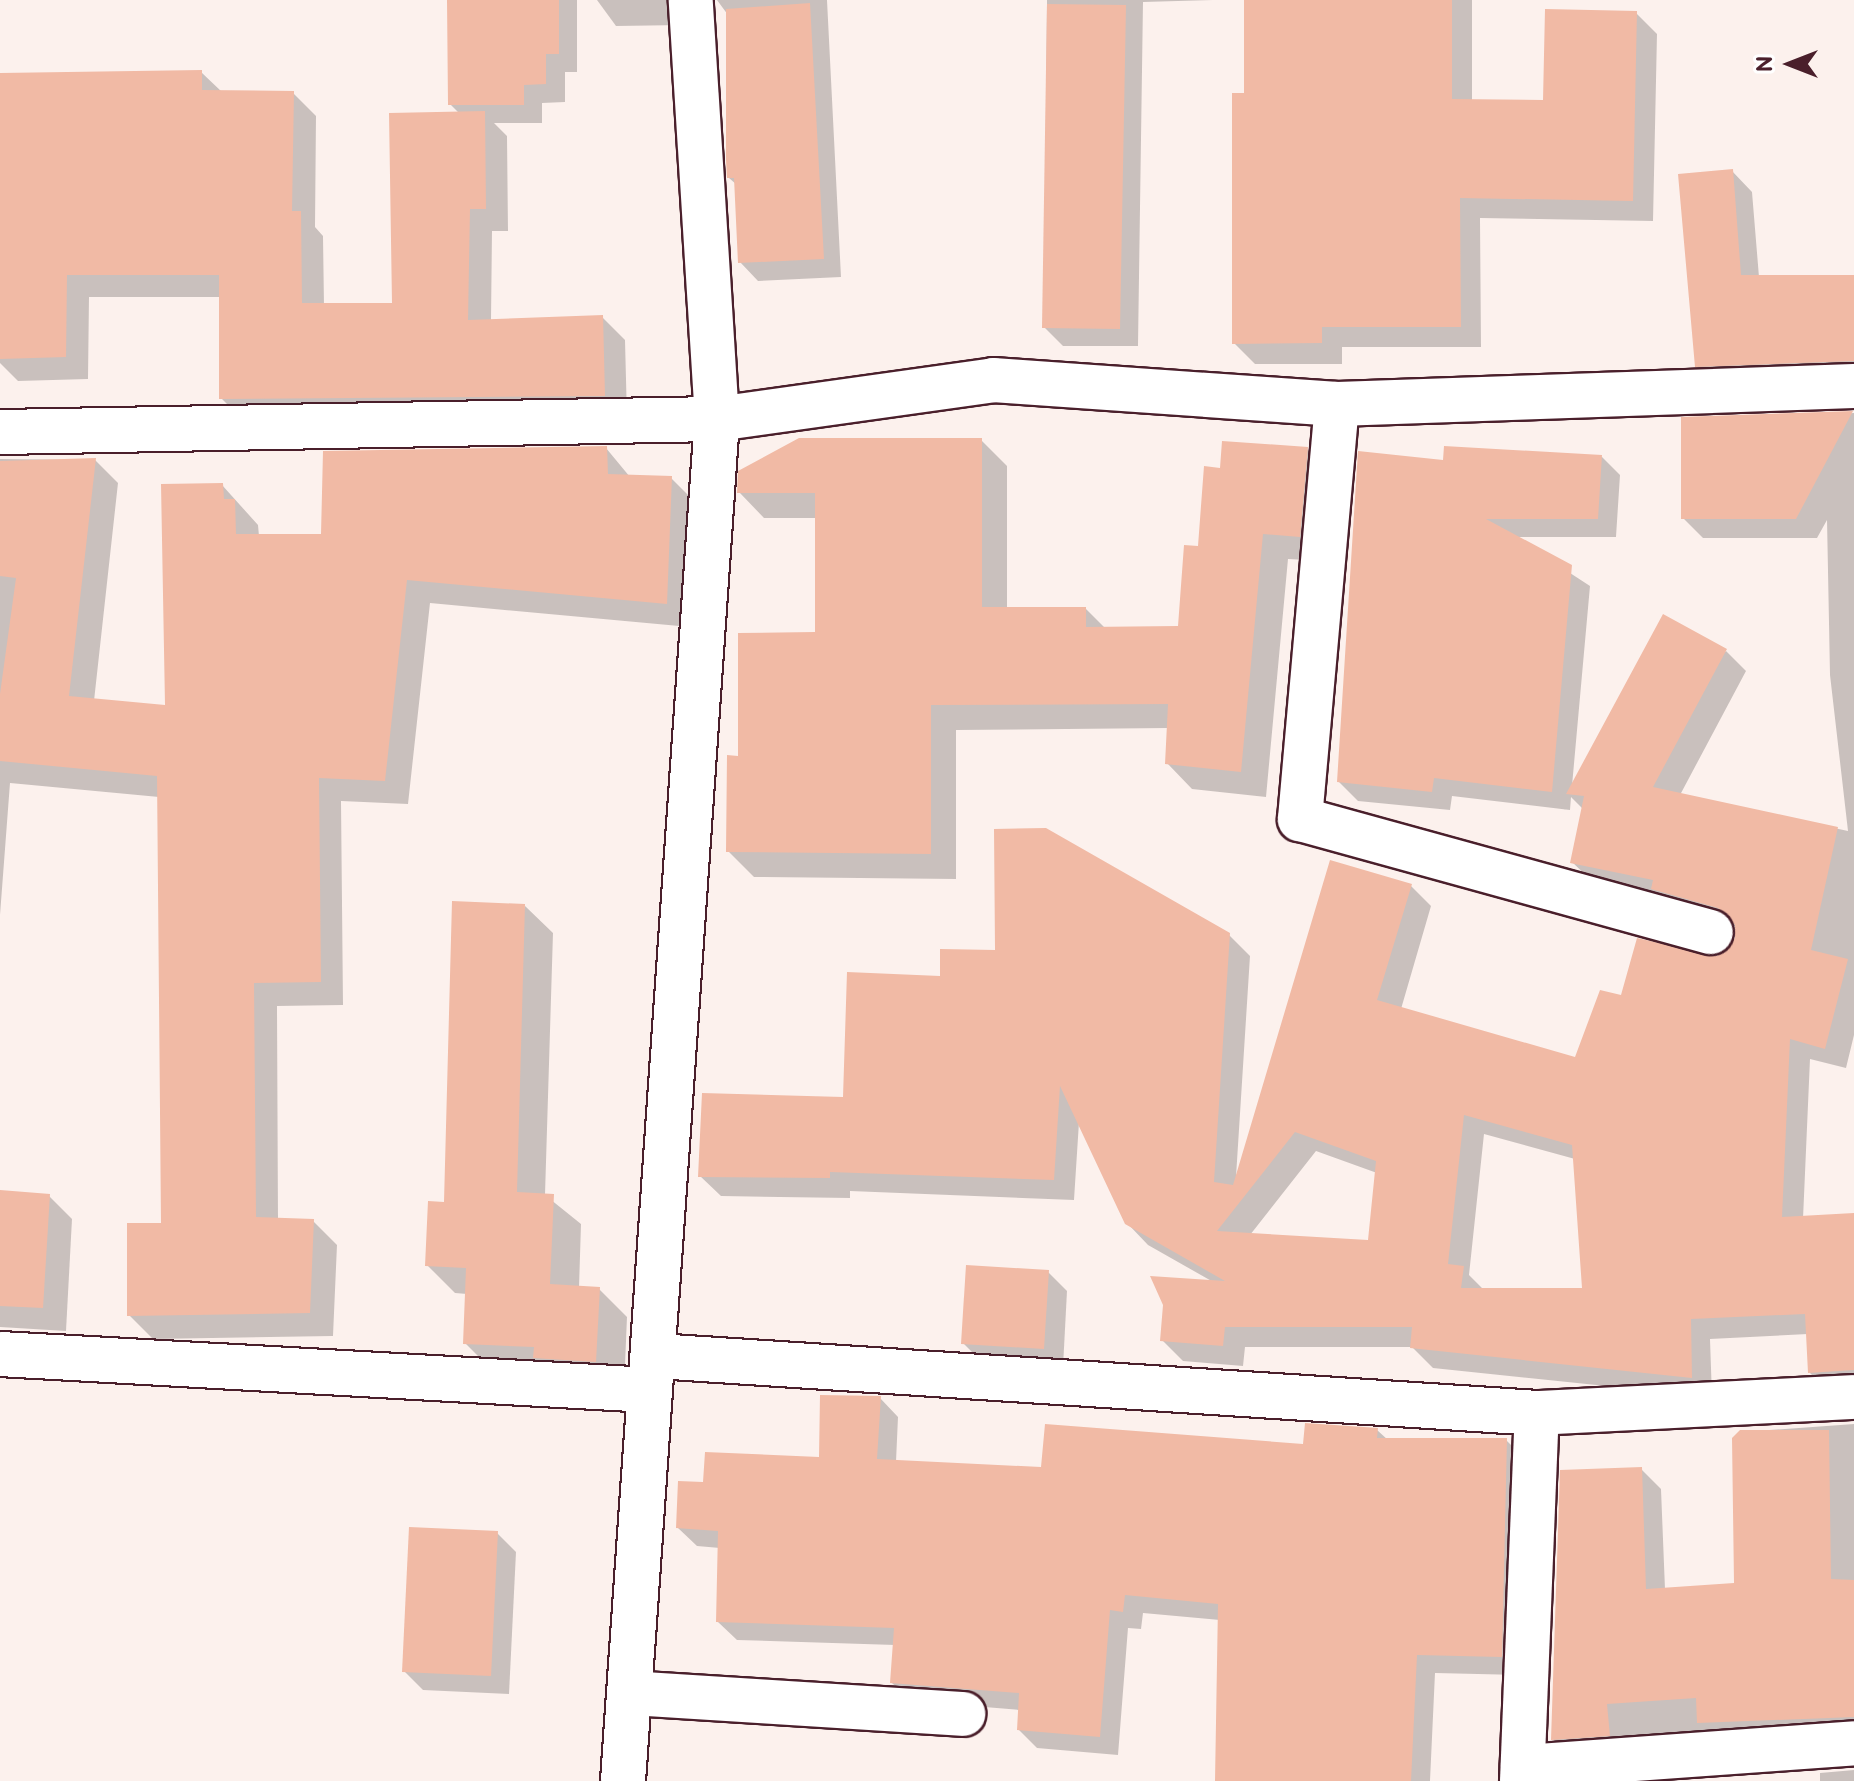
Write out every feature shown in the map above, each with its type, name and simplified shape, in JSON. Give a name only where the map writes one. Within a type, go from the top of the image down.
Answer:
[{"type":"street","points":[[623,1781],[653,1373],[687,770],[717,419],[691,0]]},
{"type":"street","points":[[0,432],[717,419],[993,380],[1337,404],[1854,386]]},
{"type":"street","points":[[1337,404],[1300,819],[1711,932]]},
{"type":"street","points":[[0,1354],[653,1373],[1537,1413],[1854,1397]]},
{"type":"street","points":[[1537,1413],[1522,1774],[1854,1743]]},
{"type":"street","points":[[630,1693],[963,1714]]},
{"type":"building","points":[[447,0],[559,0],[559,54],[546,54],[546,84],[524,85],[524,105],[448,105]]},
{"type":"building","points":[[1244,0],[1452,0],[1452,99],[1543,100],[1545,9],[1637,11],[1633,201],[1460,198],[1461,327],[1322,327],[1322,343],[1232,344],[1232,93],[1244,93]]},
{"type":"building","points":[[810,3],[824,259],[738,263],[734,178],[727,178],[726,160],[726,9]]},
{"type":"building","points":[[1047,4],[1126,5],[1120,329],[1042,328]]},
{"type":"building","points":[[202,70],[202,90],[294,91],[292,211],[301,211],[302,303],[392,303],[389,113],[485,111],[486,209],[470,209],[468,320],[603,315],[605,396],[219,399],[219,275],[67,275],[66,357],[0,359],[0,73]]},
{"type":"building","points":[[1733,169],[1741,275],[1854,275],[1854,361],[1695,367],[1678,174]]},
{"type":"building","points":[[1853,411],[1796,519],[1681,519],[1681,417]]},
{"type":"building","points":[[799,438],[982,438],[982,607],[1086,607],[1086,627],[1178,626],[1184,545],[1198,546],[1204,466],[1220,468],[1222,441],[1308,447],[1300,537],[1263,534],[1241,772],[1165,764],[1168,704],[931,705],[931,854],[726,852],[727,755],[738,756],[738,633],[815,632],[815,493],[737,493],[738,471]]},
{"type":"building","points":[[607,446],[608,474],[672,476],[667,604],[407,580],[385,781],[319,778],[321,982],[254,983],[256,1217],[314,1219],[310,1313],[127,1316],[127,1223],[161,1223],[157,776],[0,761],[0,694],[16,578],[0,576],[0,461],[96,458],[69,696],[165,705],[161,484],[223,483],[224,499],[235,499],[236,534],[321,534],[323,451]]},
{"type":"building","points":[[1444,446],[1602,455],[1598,519],[1486,519],[1572,565],[1552,792],[1434,778],[1432,792],[1337,782],[1358,451],[1443,460]]},
{"type":"building","points":[[1663,614],[1727,649],[1653,787],[1838,827],[1811,950],[1848,959],[1825,1049],[1790,1039],[1782,1217],[1854,1213],[1854,1370],[1808,1373],[1805,1314],[1691,1319],[1692,1378],[1410,1348],[1412,1327],[1225,1327],[1223,1346],[1160,1341],[1163,1305],[1150,1276],[1225,1281],[1125,1224],[1060,1086],[1054,1180],[830,1172],[830,1178],[698,1177],[702,1093],[843,1097],[847,972],[940,976],[940,949],[995,950],[994,829],[1046,828],[1230,933],[1214,1182],[1233,1185],[1330,860],[1412,884],[1377,1000],[1575,1057],[1600,990],[1621,995],[1637,938],[1717,956],[1735,938],[1735,925],[1718,908],[1651,889],[1653,880],[1570,863],[1584,796],[1566,794]],"holes":[[[1464,1115],[1572,1145],[1582,1288],[1461,1288],[1464,1266],[1448,1264]],[[1295,1132],[1376,1161],[1368,1240],[1217,1231]]]},
{"type":"building","points":[[452,901],[525,904],[517,1192],[554,1194],[550,1284],[600,1287],[596,1362],[533,1358],[534,1347],[463,1344],[466,1268],[425,1266],[428,1201],[444,1202]]},
{"type":"building","points":[[0,1190],[50,1194],[43,1308],[0,1306]]},
{"type":"building","points":[[966,1265],[1049,1270],[1044,1349],[961,1344]]},
{"type":"building","points":[[820,1395],[881,1396],[877,1459],[1041,1467],[1045,1424],[1303,1444],[1305,1423],[1378,1428],[1377,1438],[1507,1438],[1502,1657],[1417,1655],[1411,1781],[1215,1781],[1218,1604],[1125,1595],[1123,1612],[1110,1610],[1100,1737],[1017,1730],[1019,1693],[890,1683],[894,1628],[716,1622],[718,1531],[676,1528],[678,1481],[703,1482],[705,1452],[819,1457]]},
{"type":"building","points":[[1740,1430],[1829,1430],[1831,1579],[1854,1580],[1854,1717],[1697,1723],[1696,1698],[1607,1704],[1610,1736],[1551,1740],[1560,1470],[1642,1467],[1646,1589],[1734,1583],[1732,1438]]},
{"type":"building","points":[[409,1527],[498,1531],[491,1676],[402,1672]]}]
